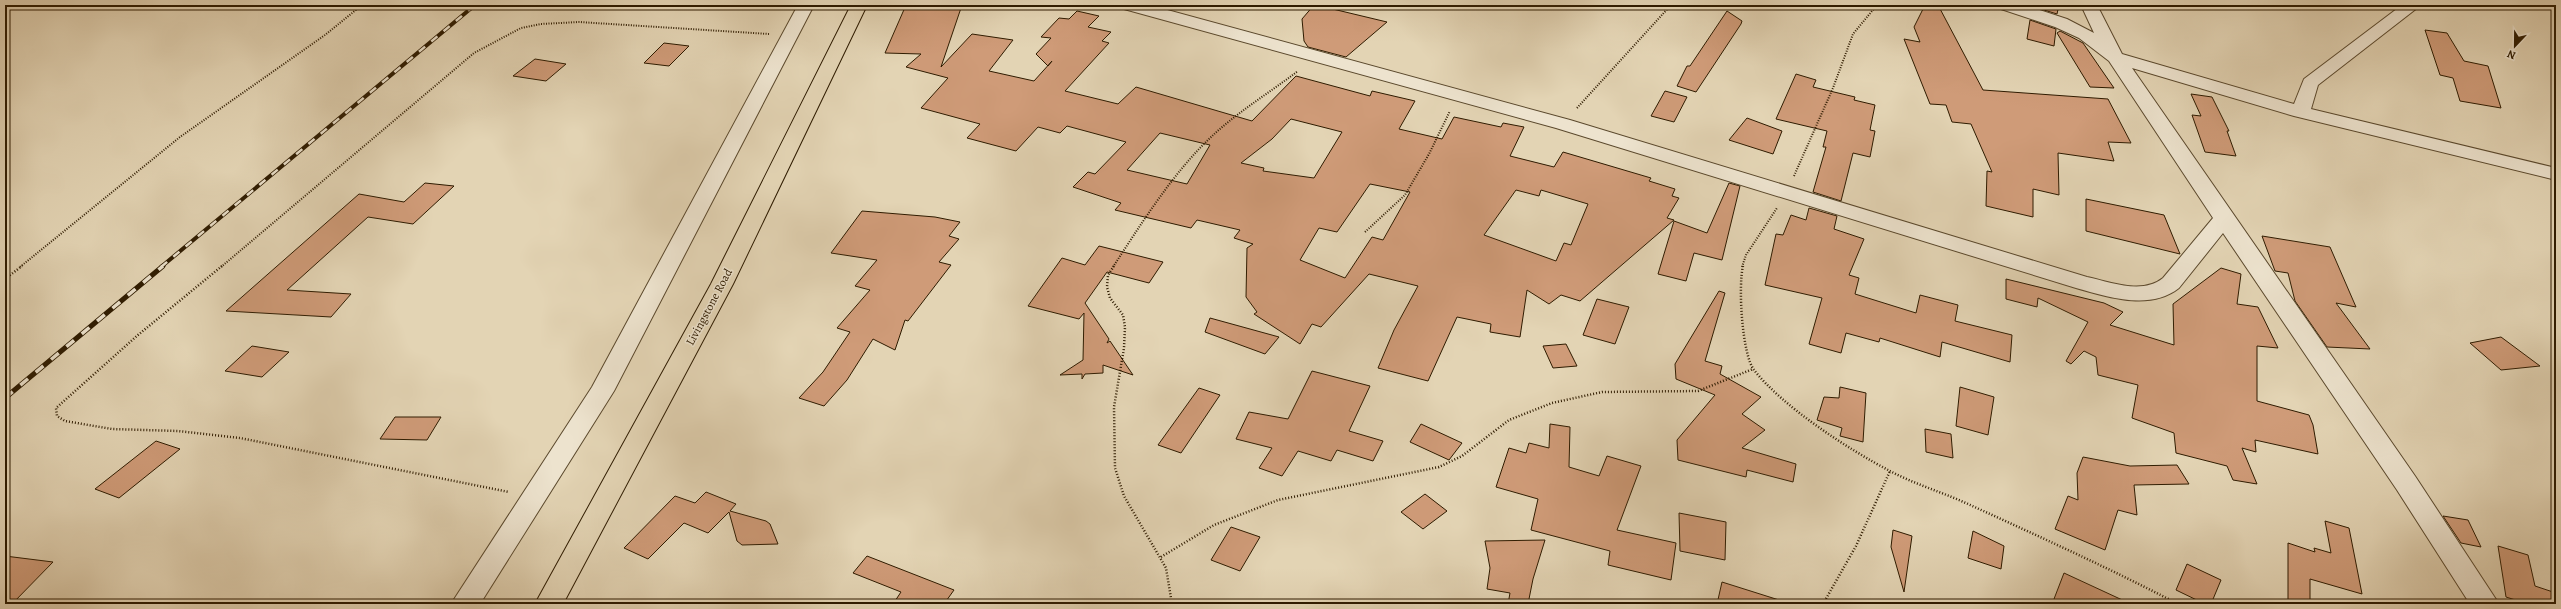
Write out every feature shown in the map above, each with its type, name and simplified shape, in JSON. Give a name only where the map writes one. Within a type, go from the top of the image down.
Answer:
[{"type":"highway","name":"Livingstone Road","points":[[549,604],[722,284],[859,5]]},
{"type":"street","points":[[465,604],[602,391],[664,277],[684,232],[791,36],[806,5]]},
{"type":"street","points":[[1130,5],[1563,124],[1965,248],[2084,283],[2134,294],[2162,290],[2171,283],[2224,219]]},
{"type":"street","points":[[2007,5],[2061,23],[2085,34],[2115,56],[2148,68],[2301,112],[2556,174]]},
{"type":"street","points":[[2089,5],[2115,56],[2224,219],[2406,483],[2485,604]]},
{"type":"street","points":[[2301,112],[2310,83],[2413,5]]},
{"type":"path","points":[[5,279],[44,250],[206,118],[316,42],[362,5]]},
{"type":"path","points":[[1563,124],[1671,5]]},
{"type":"path","points":[[1878,5],[1853,34],[1833,88],[1787,192],[1746,255],[1742,269],[1743,335],[1753,369],[1806,418],[1890,471],[1944,493],[2125,576],[2178,604]]},
{"type":"path","points":[[534,497],[306,454],[240,438],[178,431],[112,429],[65,421],[57,416],[56,408],[138,335],[267,230],[474,53],[505,36],[521,28],[541,24],[579,22],[791,36]]},
{"type":"path","points":[[1172,604],[1166,568],[1161,557],[1124,496],[1115,468],[1114,408],[1124,348],[1125,328],[1123,315],[1110,298],[1107,287],[1108,275],[1142,223],[1194,155],[1211,137],[1316,57]]},
{"type":"path","points":[[1365,232],[1405,194],[1429,154],[1457,96]]},
{"type":"path","points":[[1161,557],[1214,525],[1278,500],[1439,467],[1462,456],[1509,420],[1552,403],[1602,392],[1698,391],[1753,369]]},
{"type":"path","points":[[1823,604],[1856,546],[1890,471]]},
{"type":"building","points":[[906,5],[962,5],[941,67],[972,34],[1013,40],[989,71],[1034,81],[1048,66],[1036,54],[1051,38],[1041,37],[1059,18],[1069,19],[1077,11],[1099,16],[1088,27],[1111,32],[1102,41],[1109,43],[1065,91],[1118,104],[1136,87],[1252,121],[1296,76],[1370,96],[1372,91],[1415,101],[1399,129],[1442,139],[1454,117],[1501,127],[1503,123],[1524,127],[1510,156],[1554,167],[1563,152],[1651,178],[1649,181],[1675,189],[1672,196],[1679,198],[1667,218],[1674,220],[1580,301],[1561,295],[1549,304],[1527,290],[1520,337],[1490,332],[1491,324],[1457,317],[1428,381],[1378,368],[1394,330],[1418,286],[1369,274],[1321,327],[1312,324],[1300,344],[1254,314],[1257,312],[1246,297],[1247,248],[1253,244],[1234,238],[1240,230],[1197,220],[1191,228],[1115,210],[1121,203],[1073,187],[1088,172],[1095,174],[1126,142],[1067,126],[1060,133],[1038,127],[1016,151],[967,138],[980,124],[921,108],[948,78],[906,67],[921,54],[885,53]],"holes":[[[1291,119],[1342,132],[1314,178],[1263,171],[1264,168],[1241,163],[1272,139]],[[1160,133],[1210,145],[1187,184],[1127,170]],[[1370,184],[1410,192],[1383,240],[1372,237],[1345,278],[1300,260],[1319,228],[1337,232]],[[1516,190],[1539,196],[1541,190],[1588,204],[1571,245],[1564,243],[1556,261],[1484,235]]]},
{"type":"building","points":[[1314,5],[1387,22],[1346,57],[1308,47],[1304,41],[1302,19]]},
{"type":"building","points":[[1925,5],[1938,5],[1983,90],[2108,99],[2131,143],[2108,142],[2114,161],[2058,153],[2059,195],[2033,189],[2033,217],[1986,206],[1987,171],[1992,172],[1971,124],[1952,122],[1946,105],[1930,104],[1904,39],[1920,42],[1914,27]]},
{"type":"building","points":[[2031,5],[2059,5],[2057,14]]},
{"type":"building","points":[[1727,11],[1742,21],[1741,24],[1696,92],[1677,86],[1687,66],[1690,66]]},
{"type":"building","points":[[2030,20],[2056,29],[2054,46],[2027,39]]},
{"type":"building","points":[[2425,30],[2447,33],[2464,61],[2488,66],[2501,108],[2460,101],[2453,78],[2440,75]]},
{"type":"building","points":[[2060,31],[2083,43],[2114,88],[2090,87],[2057,33]]},
{"type":"building","points":[[664,43],[689,46],[669,66],[644,63]]},
{"type":"building","points":[[535,59],[566,64],[546,81],[513,76]]},
{"type":"building","points":[[1796,74],[1816,80],[1813,87],[1855,97],[1854,100],[1875,105],[1870,130],[1875,131],[1870,157],[1853,153],[1841,201],[1813,192],[1826,147],[1823,147],[1827,131],[1776,119]]},
{"type":"building","points":[[1665,91],[1687,97],[1674,122],[1651,116]]},
{"type":"building","points":[[2191,94],[2212,97],[2229,131],[2227,131],[2236,156],[2205,152],[2192,115],[2201,116]]},
{"type":"building","points":[[1747,118],[1782,131],[1773,154],[1729,140]]},
{"type":"building","points":[[425,183],[454,186],[413,224],[368,217],[287,290],[351,294],[331,317],[226,311],[359,194],[404,202]]},
{"type":"building","points":[[1729,183],[1740,186],[1722,260],[1694,253],[1686,281],[1658,274],[1674,221],[1707,233]]},
{"type":"building","points":[[2086,199],[2164,215],[2180,254],[2086,231]]},
{"type":"building","points":[[1809,208],[1837,216],[1834,229],[1864,239],[1849,275],[1859,278],[1855,294],[1916,313],[1920,295],[1958,305],[1955,321],[2012,335],[2010,362],[1942,342],[1940,357],[1880,338],[1879,342],[1846,333],[1841,353],[1809,344],[1822,298],[1765,285],[1776,234],[1783,235],[1791,215],[1806,220]]},
{"type":"building","points":[[862,211],[935,217],[960,222],[949,236],[959,239],[939,262],[951,265],[908,321],[905,320],[895,350],[873,339],[847,380],[824,406],[799,398],[823,372],[850,332],[837,328],[870,290],[855,286],[877,260],[831,253]]},
{"type":"building","points":[[2262,236],[2330,247],[2356,307],[2336,303],[2370,349],[2327,347],[2295,301],[2288,273],[2275,271]]},
{"type":"building","points":[[1099,246],[1163,262],[1149,283],[1107,272],[1085,303],[1109,339],[1107,343],[1110,341],[1133,375],[1103,365],[1103,373],[1085,374],[1082,379],[1082,374],[1060,375],[1083,360],[1084,313],[1079,319],[1028,306],[1062,258],[1085,265]]},
{"type":"building","points":[[2221,268],[2241,274],[2237,304],[2258,307],[2278,348],[2257,346],[2257,401],[2309,415],[2313,425],[2318,454],[2255,440],[2256,452],[2242,448],[2257,484],[2233,480],[2227,466],[2176,453],[2174,433],[2132,418],[2138,385],[2098,375],[2096,357],[2084,351],[2071,364],[2066,361],[2088,322],[2038,298],[2037,307],[2006,299],[2006,279],[2104,303],[2123,312],[2110,325],[2174,345],[2173,304]]},
{"type":"building","points":[[1719,291],[1725,293],[1705,361],[1722,366],[1720,374],[1761,397],[1742,414],[1765,430],[1742,448],[1796,464],[1793,482],[1747,470],[1746,477],[1678,460],[1677,440],[1715,395],[1676,379],[1675,364]]},
{"type":"building","points":[[1597,299],[1629,307],[1615,344],[1583,335]]},
{"type":"building","points":[[1210,318],[1279,337],[1265,354],[1205,332]]},
{"type":"building","points":[[2501,337],[2540,366],[2501,370],[2470,343]]},
{"type":"building","points":[[1566,344],[1577,366],[1553,368],[1543,346]]},
{"type":"building","points":[[252,346],[289,352],[262,377],[225,371]]},
{"type":"building","points":[[1312,371],[1370,386],[1349,431],[1383,441],[1373,461],[1337,450],[1331,461],[1298,451],[1282,476],[1259,468],[1272,448],[1236,439],[1249,412],[1288,419]]},
{"type":"building","points":[[1840,387],[1866,393],[1863,442],[1840,436],[1842,428],[1817,420],[1824,397],[1839,398]]},
{"type":"building","points":[[1960,387],[1994,397],[1988,435],[1956,426]]},
{"type":"building","points":[[1199,388],[1220,395],[1181,453],[1158,445]]},
{"type":"building","points":[[395,417],[441,417],[427,440],[380,439]]},
{"type":"building","points":[[1421,424],[1462,443],[1449,460],[1410,442]]},
{"type":"building","points":[[1550,424],[1570,427],[1569,467],[1599,476],[1607,456],[1641,466],[1617,530],[1676,543],[1671,580],[1608,565],[1610,551],[1531,530],[1538,499],[1496,487],[1509,448],[1526,453],[1529,443],[1549,448]]},
{"type":"building","points":[[1925,429],[1951,434],[1953,458],[1926,452]]},
{"type":"building","points":[[156,441],[180,449],[119,498],[95,489]]},
{"type":"building","points":[[2083,457],[2130,466],[2177,465],[2189,484],[2134,485],[2137,515],[2118,510],[2105,550],[2055,529],[2068,496],[2078,500],[2077,473]]},
{"type":"building","points":[[706,492],[736,504],[730,511],[766,521],[770,524],[778,544],[742,545],[737,541],[729,512],[708,533],[684,523],[648,559],[624,548],[675,496],[695,503]]},
{"type":"building","points":[[1425,494],[1447,511],[1423,529],[1401,512]]},
{"type":"building","points":[[1679,513],[1726,522],[1725,560],[1680,551]]},
{"type":"building","points":[[2443,516],[2468,520],[2481,547],[2461,543]]},
{"type":"building","points":[[2325,521],[2349,528],[2362,594],[2310,579],[2310,604],[2288,604],[2288,543],[2315,552],[2314,548],[2331,553]]},
{"type":"building","points":[[1231,527],[1260,537],[1240,571],[1211,560]]},
{"type":"building","points":[[1893,530],[1912,536],[1904,592],[1891,547]]},
{"type":"building","points":[[1973,531],[2004,546],[2001,569],[1968,558]]},
{"type":"building","points":[[1545,540],[1533,579],[1528,604],[1508,604],[1510,593],[1487,589],[1490,568],[1485,541]]},
{"type":"building","points":[[2498,546],[2528,555],[2535,586],[2556,593],[2556,604],[2528,604],[2506,597]]},
{"type":"building","points":[[5,556],[53,562],[12,604],[5,604]]},
{"type":"building","points":[[867,556],[954,590],[944,604],[893,604],[901,592],[853,573]]},
{"type":"building","points":[[2187,564],[2221,580],[2211,604],[2205,604],[2176,590]]},
{"type":"building","points":[[2064,573],[2131,604],[2066,604],[2054,599]]},
{"type":"building","points":[[1722,582],[1779,600],[1778,604],[1717,604]]},
{"type":"railway","points":[[161,267],[475,5]]},
{"type":"railway","points":[[5,398],[163,266]]}]
